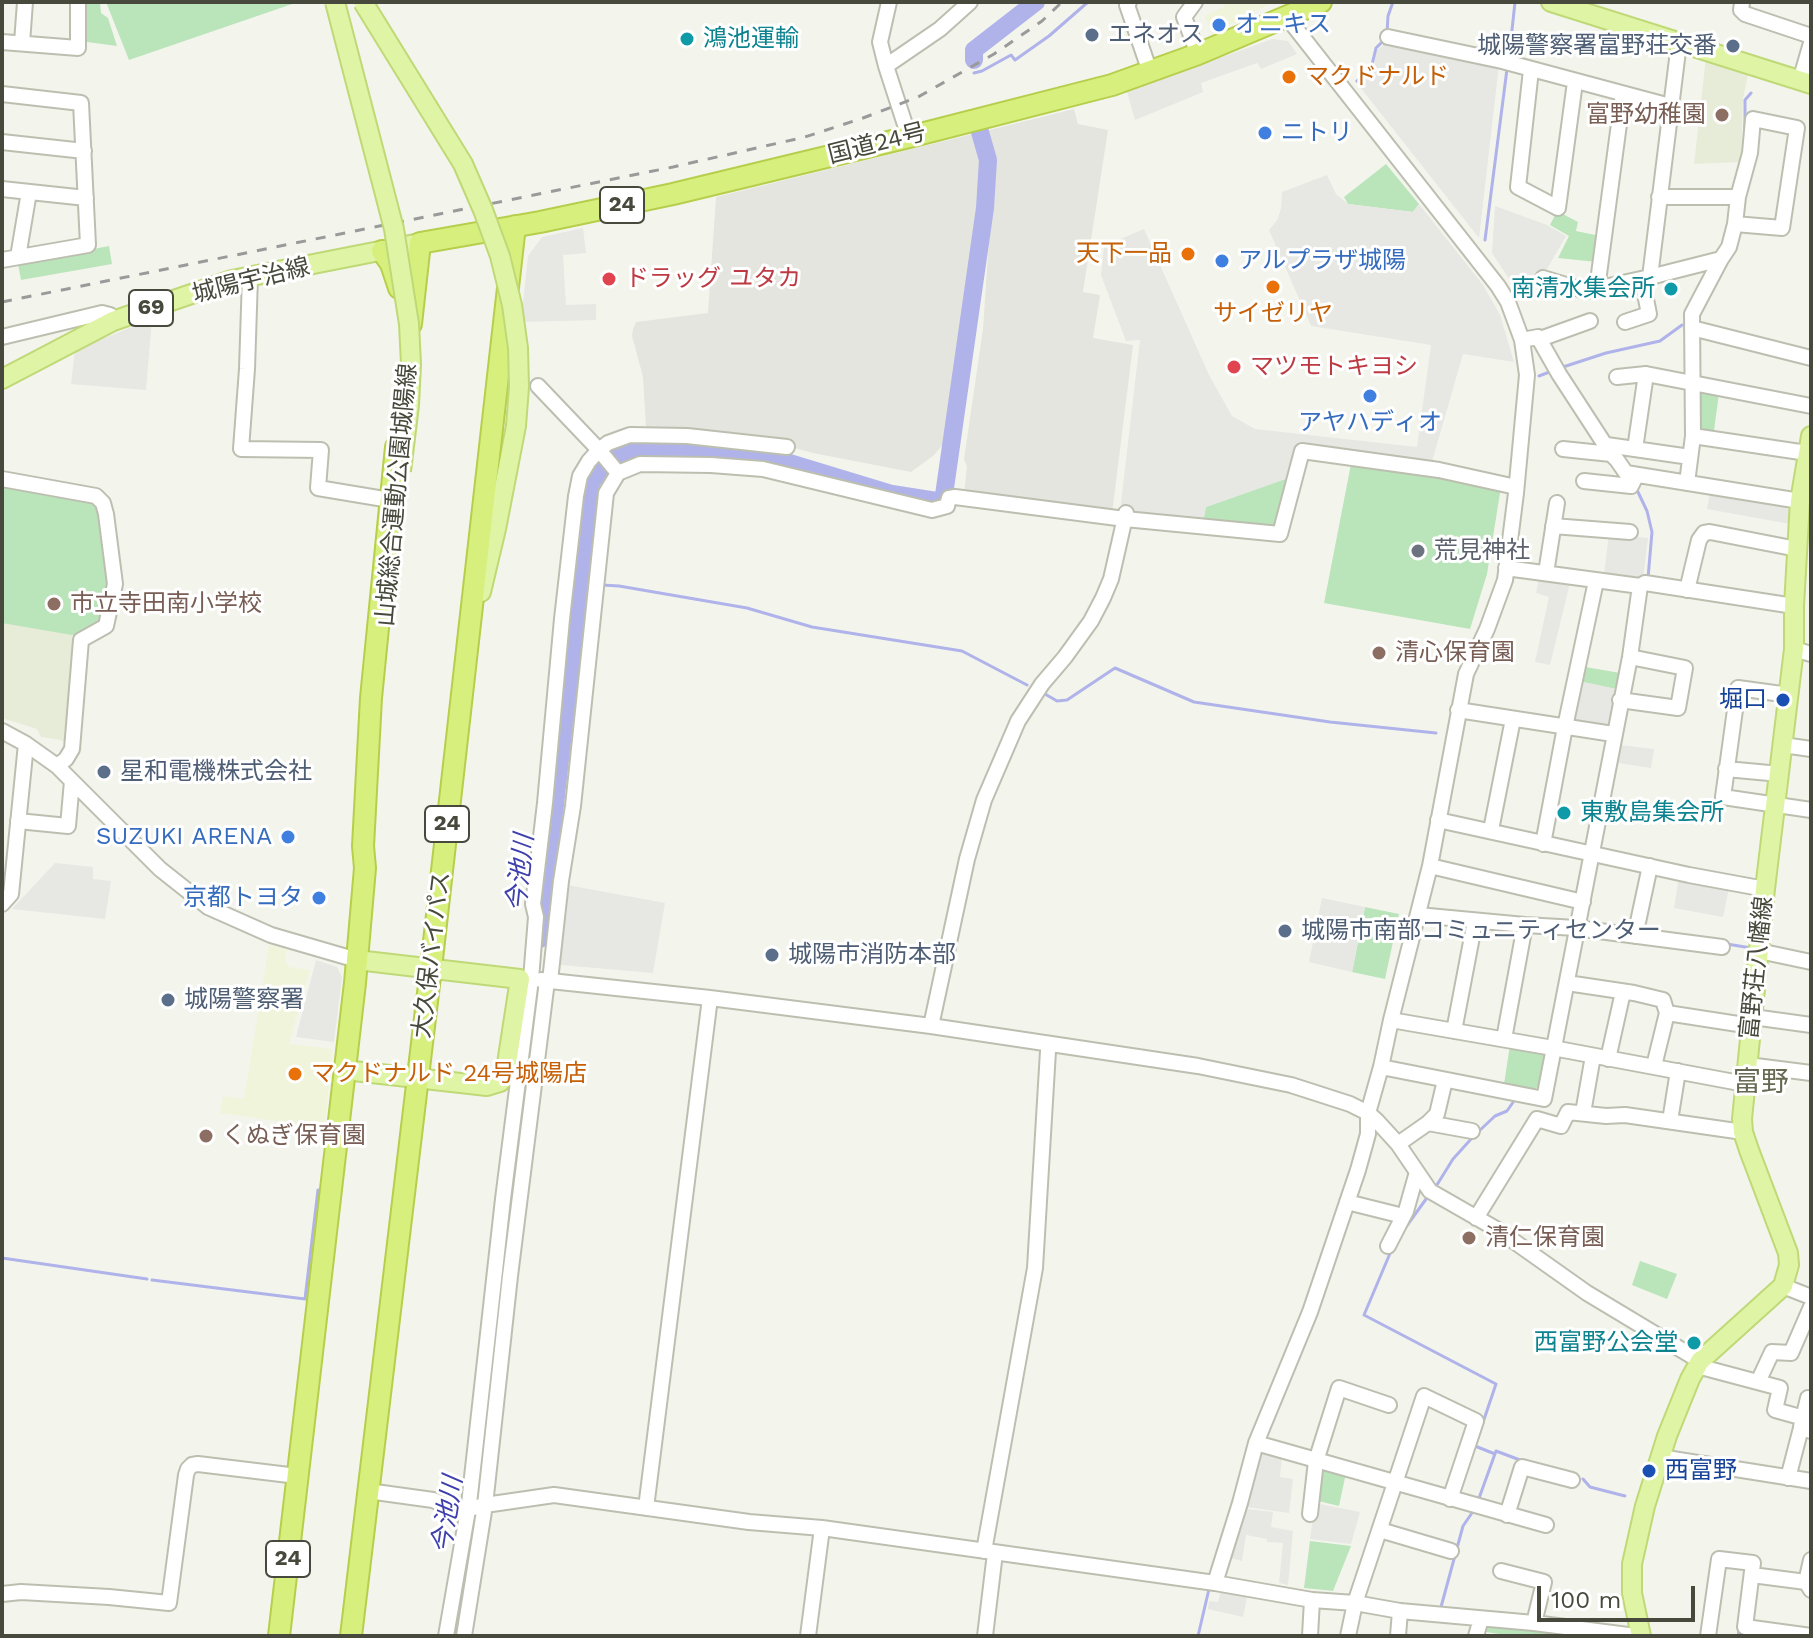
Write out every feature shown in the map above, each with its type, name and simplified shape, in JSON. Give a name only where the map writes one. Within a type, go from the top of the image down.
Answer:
[{"type":"highway","name":"国道24号","points":[[420,243],[673,194],[1112,85],[1198,54],[1288,9],[1321,2]]},
{"type":"highway","name":"大久保バイパス","points":[[351,1636],[515,226]]},
{"type":"highway","name":"24","points":[[279,1636],[357,960],[365,868],[363,846],[371,698],[420,243]]},
{"type":"highway","points":[[382,251],[398,282],[406,363]]},
{"type":"main road","name":"山城総合運動公園城陽線","points":[[335,2],[394,229],[409,324],[411,364],[380,695],[366,803]]},
{"type":"main road","points":[[363,2],[463,164],[500,256],[512,305],[518,348],[516,426],[496,529],[466,651]]},
{"type":"main road","points":[[1551,2],[1805,82]]},
{"type":"main road","name":"城陽宇治線","points":[[2,379],[113,321],[232,280],[420,243]]},
{"type":"main road","name":"富野荘八幡線","points":[[1783,1286],[1789,1265],[1788,1253],[1743,1132],[1742,1119],[1765,889],[1789,695],[1803,652],[1794,606],[1800,501],[1809,445]]},
{"type":"main road","points":[[345,1070],[487,1086],[500,1082],[539,980],[357,960]]},
{"type":"main road","points":[[1639,1636],[1632,1593],[1632,1564],[1660,1457],[1690,1379],[1700,1364],[1783,1286]]},
{"type":"street","points":[[22,43],[25,2]]},
{"type":"street","points":[[2,42],[78,48],[78,2]]},
{"type":"street","points":[[889,2],[880,42],[909,137]]},
{"type":"street","points":[[886,66],[940,29],[970,2]]},
{"type":"street","points":[[1129,2],[1127,5],[1150,72]]},
{"type":"street","points":[[1195,2],[1184,17],[1198,54]]},
{"type":"street","points":[[1742,3],[1741,10],[1745,14],[1811,36]]},
{"type":"street","points":[[1215,1583],[1256,1443],[1310,1312],[1368,1134],[1368,1113],[1430,866],[1466,674],[1505,580],[1527,375],[1522,340],[1508,302],[1498,286],[1288,9]]},
{"type":"street","points":[[1388,37],[1508,63],[1670,106]]},
{"type":"street","points":[[1625,322],[1649,314],[1646,278],[1679,43]]},
{"type":"street","points":[[1805,82],[1811,43]]},
{"type":"street","points":[[1531,70],[1518,187],[1558,208],[1575,82]]},
{"type":"street","points":[[2,94],[81,103],[88,245],[2,260]]},
{"type":"street","points":[[1597,289],[1623,94]]},
{"type":"street","points":[[1687,483],[1693,436],[1692,314],[1729,247],[1750,153],[1753,119],[1797,128],[1782,228],[1735,224]]},
{"type":"street","points":[[2,142],[84,151]]},
{"type":"street","points":[[2,189],[86,198]]},
{"type":"street","points":[[18,257],[29,192]]},
{"type":"street","points":[[1659,197],[1738,197]]},
{"type":"street","points":[[1543,278],[1586,291],[1721,259]]},
{"type":"street","points":[[250,277],[241,449],[321,450],[318,488],[390,500]]},
{"type":"street","points":[[2,337],[102,313],[110,315],[113,321]]},
{"type":"street","points":[[1522,340],[1540,339],[1590,321]]},
{"type":"street","points":[[1692,328],[1811,358]]},
{"type":"street","points":[[1540,339],[1559,374],[1626,473],[1800,501]]},
{"type":"street","points":[[1635,449],[1646,374]]},
{"type":"street","points":[[1617,377],[1646,374],[1811,406]]},
{"type":"street","points":[[538,386],[618,473]]},
{"type":"street","points":[[539,980],[533,904],[580,476],[598,453],[619,438],[630,435],[723,439],[787,447]]},
{"type":"street","points":[[1693,436],[1809,445]]},
{"type":"street","points":[[1563,449],[1635,449],[1690,457]]},
{"type":"street","points":[[464,1636],[478,1507],[510,1276],[539,980],[561,881],[573,806],[606,493],[618,473],[640,464],[763,469],[932,510],[955,497],[1280,534],[1302,451],[1439,470],[1516,487]]},
{"type":"street","points":[[1584,481],[1631,486],[1636,476]]},
{"type":"street","points":[[2,479],[96,496],[103,503],[106,514],[115,584],[106,626],[81,640],[72,749],[57,766]]},
{"type":"street","points":[[1546,573],[1557,503]]},
{"type":"street","points":[[931,1026],[967,859],[984,800],[1018,721],[1042,684],[1091,621],[1103,598],[1111,579],[1125,516]]},
{"type":"street","points":[[1553,526],[1630,532]]},
{"type":"street","points":[[1687,590],[1699,540],[1704,533],[1797,549]]},
{"type":"street","points":[[1506,568],[1640,586],[1645,583],[1794,606]]},
{"type":"street","points":[[1543,844],[1596,581]]},
{"type":"street","points":[[1381,1067],[1544,1099],[1630,657],[1640,586]]},
{"type":"street","points":[[1620,700],[1678,708],[1685,668],[1630,657]]},
{"type":"street","points":[[1789,695],[1738,688],[1723,797],[1811,810]]},
{"type":"street","points":[[1458,710],[1613,734]]},
{"type":"street","points":[[1491,830],[1513,719]]},
{"type":"street","points":[[2,731],[57,766],[160,869],[208,907],[271,935],[357,960]]},
{"type":"street","points":[[2,904],[11,894],[26,744]]},
{"type":"street","points":[[1783,745],[1811,749]]},
{"type":"street","points":[[1726,769],[1780,774]]},
{"type":"street","points":[[18,821],[68,826],[72,781]]},
{"type":"street","points":[[1438,820],[1765,889]]},
{"type":"street","points":[[1430,866],[1583,902]]},
{"type":"street","points":[[1635,936],[1650,866]]},
{"type":"street","points":[[1418,915],[1576,928],[1722,947]]},
{"type":"street","points":[[1454,1031],[1475,921]]},
{"type":"street","points":[[1504,1039],[1525,925]]},
{"type":"street","points":[[1759,951],[1811,962]]},
{"type":"street","points":[[539,980],[931,1026],[1198,1066],[1291,1085],[1350,1104],[1368,1113],[1398,1144],[1430,1191],[1498,1230],[1587,1293],[1700,1364],[1780,1388],[1775,1410],[1805,1426]]},
{"type":"street","points":[[1567,983],[1663,1000],[1667,1013],[1654,1066]]},
{"type":"street","points":[[1583,1113],[1623,992]]},
{"type":"street","points":[[646,1508],[710,998]]},
{"type":"street","points":[[1667,1013],[1811,1025]]},
{"type":"street","points":[[1391,1020],[1745,1084]]},
{"type":"street","points":[[985,1636],[990,1552],[1035,1268],[1050,1044]]},
{"type":"street","points":[[1748,1065],[1811,1073]]},
{"type":"street","points":[[1670,1121],[1678,1071]]},
{"type":"street","points":[[1398,1144],[1437,1114],[1445,1080]]},
{"type":"street","points":[[1476,1218],[1537,1119],[1561,1126],[1568,1112],[1625,1115],[1743,1132]]},
{"type":"street","points":[[1428,1123],[1472,1131]]},
{"type":"street","points":[[1388,1246],[1403,1216],[1417,1172]]},
{"type":"street","points":[[1347,1202],[1403,1216]]},
{"type":"street","points":[[1783,1286],[1811,1297]]},
{"type":"street","points":[[1758,1382],[1772,1352],[1791,1353],[1811,1307]]},
{"type":"street","points":[[1310,1514],[1316,1461],[1339,1388],[1389,1405]]},
{"type":"street","points":[[1348,1636],[1355,1603],[1424,1396],[1476,1421],[1450,1499]]},
{"type":"street","points":[[1788,1478],[1805,1426],[1808,1398]]},
{"type":"street","points":[[1256,1443],[1546,1525]]},
{"type":"street","points":[[1660,1457],[1811,1481]]},
{"type":"street","points":[[2,1594],[21,1592],[169,1603],[186,1475],[192,1465],[289,1475],[297,1482]]},
{"type":"street","points":[[1507,1515],[1522,1467],[1572,1480]]},
{"type":"street","points":[[359,1636],[368,1491],[433,1500],[442,1504],[449,1514],[554,1495],[749,1522],[822,1528],[1215,1583],[1312,1600],[1639,1636]]},
{"type":"street","points":[[446,1636],[478,1507]]},
{"type":"street","points":[[808,1636],[822,1528]]},
{"type":"street","points":[[1380,1530],[1451,1551]]},
{"type":"street","points":[[1708,1636],[1719,1559],[1753,1563],[1745,1627],[1811,1636]]},
{"type":"street","points":[[1752,1575],[1808,1586],[1811,1560]]},
{"type":"street","points":[[1501,1571],[1544,1582],[1534,1623]]},
{"type":"street","points":[[1310,1636],[1312,1600]]},
{"type":"street","points":[[1398,1636],[1400,1611]]},
{"type":"street","points":[[1476,1636],[1481,1619]]},
{"type":"shaded area","name":"オニキス","points":[[1223,2],[1273,2],[1212,34],[1204,16],[1224,7]]},
{"type":"shaded area","points":[[1272,39],[1288,41],[1297,54],[1261,69],[1257,63],[1201,83],[1203,92],[1135,120],[1127,92]]},
{"type":"shaded area","points":[[1387,42],[1499,65],[1479,238],[1356,82],[1374,69],[1376,51]]},
{"type":"shaded area","points":[[1706,57],[1749,70],[1743,98],[1741,162],[1694,164]]},
{"type":"shaded area","points":[[1074,109],[1078,124],[1108,130],[1083,292],[1100,295],[1093,338],[1133,345],[1112,514],[964,494],[967,467],[964,459],[983,329],[989,239],[984,238],[991,160],[985,131]]},
{"type":"shaded area","points":[[973,134],[980,162],[971,281],[949,437],[934,455],[911,472],[776,443],[648,432],[643,377],[632,336],[633,329],[636,322],[708,313],[716,197]]},
{"type":"shaded area","points":[[1327,175],[1336,194],[1348,204],[1413,212],[1419,204],[1483,285],[1500,315],[1514,362],[1463,354],[1431,465],[1298,446],[1288,478],[1206,507],[1203,521],[1120,511],[1140,340],[1126,341],[1101,275],[1104,246],[1144,229],[1209,375],[1232,416],[1255,429],[1417,447],[1431,345],[1311,326],[1269,230],[1278,219],[1282,192]]},
{"type":"shaded area","points":[[1495,206],[1547,225],[1566,236],[1546,271],[1521,297],[1492,253]]},
{"type":"shaded area","points":[[583,228],[586,253],[563,255],[566,305],[596,304],[596,320],[521,322],[528,256],[542,237]]},
{"type":"shaded area","points":[[152,319],[146,390],[71,384],[75,350]]},
{"type":"shaded area","points":[[2,483],[79,638],[67,745],[61,740],[41,737],[37,729],[2,718]]},
{"type":"shaded area","points":[[1710,492],[1792,505],[1790,524],[1707,509]]},
{"type":"shaded area","points":[[1609,534],[1648,538],[1643,579],[1604,574]]},
{"type":"shaded area","points":[[1539,578],[1570,583],[1550,665],[1535,662],[1549,597],[1536,593]]},
{"type":"shaded area","points":[[1578,681],[1616,689],[1610,724],[1605,727],[1575,723],[1572,718]]},
{"type":"shaded area","points":[[1620,745],[1654,749],[1651,768],[1618,763]]},
{"type":"shaded area","points":[[55,863],[93,867],[93,879],[111,881],[105,919],[12,909]]},
{"type":"shaded area","points":[[1679,877],[1729,888],[1723,917],[1674,908]]},
{"type":"shaded area","points":[[567,885],[665,903],[653,973],[561,965]]},
{"type":"shaded area","points":[[1322,898],[1365,907],[1352,972],[1309,962]]},
{"type":"shaded area","points":[[269,945],[287,949],[285,960],[289,967],[310,970],[289,1044],[332,1049],[325,1128],[220,1113],[223,1096],[244,1099]]},
{"type":"shaded area","points":[[316,960],[337,967],[342,977],[334,1042],[296,1037]]},
{"type":"shaded area","points":[[1264,1450],[1282,1456],[1280,1477],[1293,1479],[1289,1513],[1247,1507],[1260,1453]]},
{"type":"shaded area","points":[[1315,1503],[1360,1512],[1351,1544],[1310,1539]]},
{"type":"shaded area","points":[[1246,1509],[1273,1512],[1271,1527],[1293,1531],[1288,1585],[1279,1583],[1283,1543],[1267,1542],[1267,1539],[1246,1535],[1242,1561],[1230,1558]]},
{"type":"shaded area","points":[[1222,1587],[1248,1593],[1243,1617],[1208,1609],[1209,1601],[1218,1602]]},
{"type":"green space","points":[[83,2],[100,2],[101,13],[108,18],[117,46],[87,42],[83,37]]},
{"type":"green space","points":[[106,2],[298,2],[129,60]]},
{"type":"green space","points":[[1386,164],[1419,204],[1413,212],[1348,204],[1344,197]]},
{"type":"green space","points":[[1557,211],[1578,222],[1576,231],[1600,236],[1597,262],[1558,258],[1569,236],[1550,225]]},
{"type":"green space","points":[[109,246],[112,264],[21,280],[18,264]]},
{"type":"green space","points":[[1705,390],[1719,393],[1714,431],[1704,430],[1698,424],[1697,395]]},
{"type":"green space","points":[[1351,464],[1501,487],[1487,574],[1470,629],[1324,603]]},
{"type":"green space","points":[[1288,478],[1273,529],[1203,521],[1206,507]]},
{"type":"green space","name":"市立寺田南小学校","points":[[2,484],[95,501],[99,506],[109,584],[101,624],[78,636],[2,623]]},
{"type":"green space","points":[[1580,666],[1620,673],[1616,689],[1578,681]]},
{"type":"green space","points":[[1365,907],[1399,914],[1385,979],[1352,972]]},
{"type":"green space","points":[[1510,1045],[1544,1050],[1548,1057],[1542,1085],[1534,1089],[1504,1084]]},
{"type":"green space","points":[[1640,1261],[1677,1274],[1667,1299],[1632,1285]]},
{"type":"green space","points":[[1319,1466],[1346,1473],[1339,1506],[1314,1500]]},
{"type":"green space","points":[[1310,1541],[1351,1546],[1333,1591],[1304,1588]]},
{"type":"green space","points":[[1482,1622],[1550,1628],[1548,1636],[1499,1636],[1480,1631]]},
{"type":"waterway","points":[[974,60],[974,50],[1036,2]]},
{"type":"waterway","points":[[974,73],[1011,55],[1015,60],[1088,2]]},
{"type":"waterway","points":[[1387,33],[1393,2]]},
{"type":"waterway","points":[[1509,58],[1515,2]]},
{"type":"waterway","points":[[1357,81],[1371,69],[1376,48],[1384,40]]},
{"type":"waterway","points":[[1485,240],[1507,69]]},
{"type":"waterway","points":[[1745,140],[1745,100],[1751,93]]},
{"type":"waterway","name":"今池川","points":[[540,939],[591,483],[604,463],[636,450],[713,451],[790,463],[892,494],[943,502],[985,208],[988,160],[980,132]]},
{"type":"waterway","points":[[1563,367],[1660,341],[1682,325]]},
{"type":"waterway","points":[[1539,376],[1552,371]]},
{"type":"waterway","points":[[1637,490],[1652,532],[1648,578]]},
{"type":"waterway","points":[[579,585],[590,585]]},
{"type":"waterway","points":[[602,585],[747,608],[812,627],[962,651],[1027,685]]},
{"type":"waterway","points":[[1045,694],[1057,701],[1067,700],[1115,668],[1194,702],[1330,722],[1436,733]]},
{"type":"waterway","points":[[1727,944],[1751,948]]},
{"type":"waterway","points":[[1478,1132],[1495,1116],[1507,1111],[1516,1098]]},
{"type":"waterway","name":"今池川","points":[[454,1636],[478,1498],[520,1115]]},
{"type":"waterway","points":[[1435,1188],[1453,1159],[1472,1138]]},
{"type":"waterway","points":[[152,1280],[305,1299],[318,1190]]},
{"type":"waterway","points":[[1403,1231],[1429,1195]]},
{"type":"waterway","points":[[1391,1251],[1364,1315],[1496,1384],[1475,1446],[1495,1454]]},
{"type":"waterway","points":[[2,1258],[147,1279]]},
{"type":"waterway","points":[[1478,1501],[1496,1451],[1520,1460]]},
{"type":"waterway","points":[[1583,1479],[1590,1487],[1625,1496]]},
{"type":"waterway","points":[[1441,1607],[1463,1526],[1474,1510]]},
{"type":"waterway","points":[[1198,1636],[1209,1589]]},
{"type":"waterway","points":[[1738,1636],[1740,1627]]},
{"type":"railway","points":[[2,302],[673,167],[805,137],[918,97],[994,54],[1042,21],[1062,2]]},
{"type":"place","name":"オニキス","points":[[1219,25]]},
{"type":"place","name":"エネオス","points":[[1092,35]]},
{"type":"place","name":"鴻池運輸","points":[[687,39]]},
{"type":"place","name":"城陽警察署富野荘交番","points":[[1733,46]]},
{"type":"place","name":"マクドナルド","points":[[1289,77]]},
{"type":"place","name":"富野幼稚園","points":[[1722,115]]},
{"type":"place","name":"ニトリ","points":[[1265,133]]},
{"type":"place","name":"天下一品","points":[[1188,254]]},
{"type":"place","name":"アルプラザ城陽","points":[[1222,261]]},
{"type":"place","name":"ドラッグ ユタカ","points":[[609,279]]},
{"type":"place","name":"サイゼリヤ","points":[[1273,287]]},
{"type":"place","name":"南清水集会所","points":[[1671,289]]},
{"type":"place","name":"マツモトキヨシ","points":[[1234,367]]},
{"type":"place","name":"アヤハディオ","points":[[1370,396]]},
{"type":"place","name":"荒見神社","points":[[1418,551]]},
{"type":"place","name":"市立寺田南小学校","points":[[54,604]]},
{"type":"place","name":"清心保育園","points":[[1379,653]]},
{"type":"place","name":"堀口","points":[[1783,700]]},
{"type":"place","name":"星和電機株式会社","points":[[104,772]]},
{"type":"place","name":"東敷島集会所","points":[[1564,813]]},
{"type":"place","name":"SUZUKI ARENA","points":[[288,837]]},
{"type":"place","name":"京都トヨタ","points":[[319,898]]},
{"type":"place","name":"城陽市南部コミュニティセンター","points":[[1285,931]]},
{"type":"place","name":"城陽市消防本部","points":[[772,955]]},
{"type":"place","name":"城陽警察署","points":[[168,1000]]},
{"type":"place","name":"マクドナルド 24号城陽店","points":[[295,1074]]},
{"type":"place","name":"くぬぎ保育園","points":[[206,1136]]},
{"type":"place","name":"清仁保育園","points":[[1469,1238]]},
{"type":"place","name":"西富野公会堂","points":[[1694,1343]]},
{"type":"place","name":"西富野","points":[[1649,1471]]},
{"type":"district","name":"富野","points":[[1761,1083]]}]
